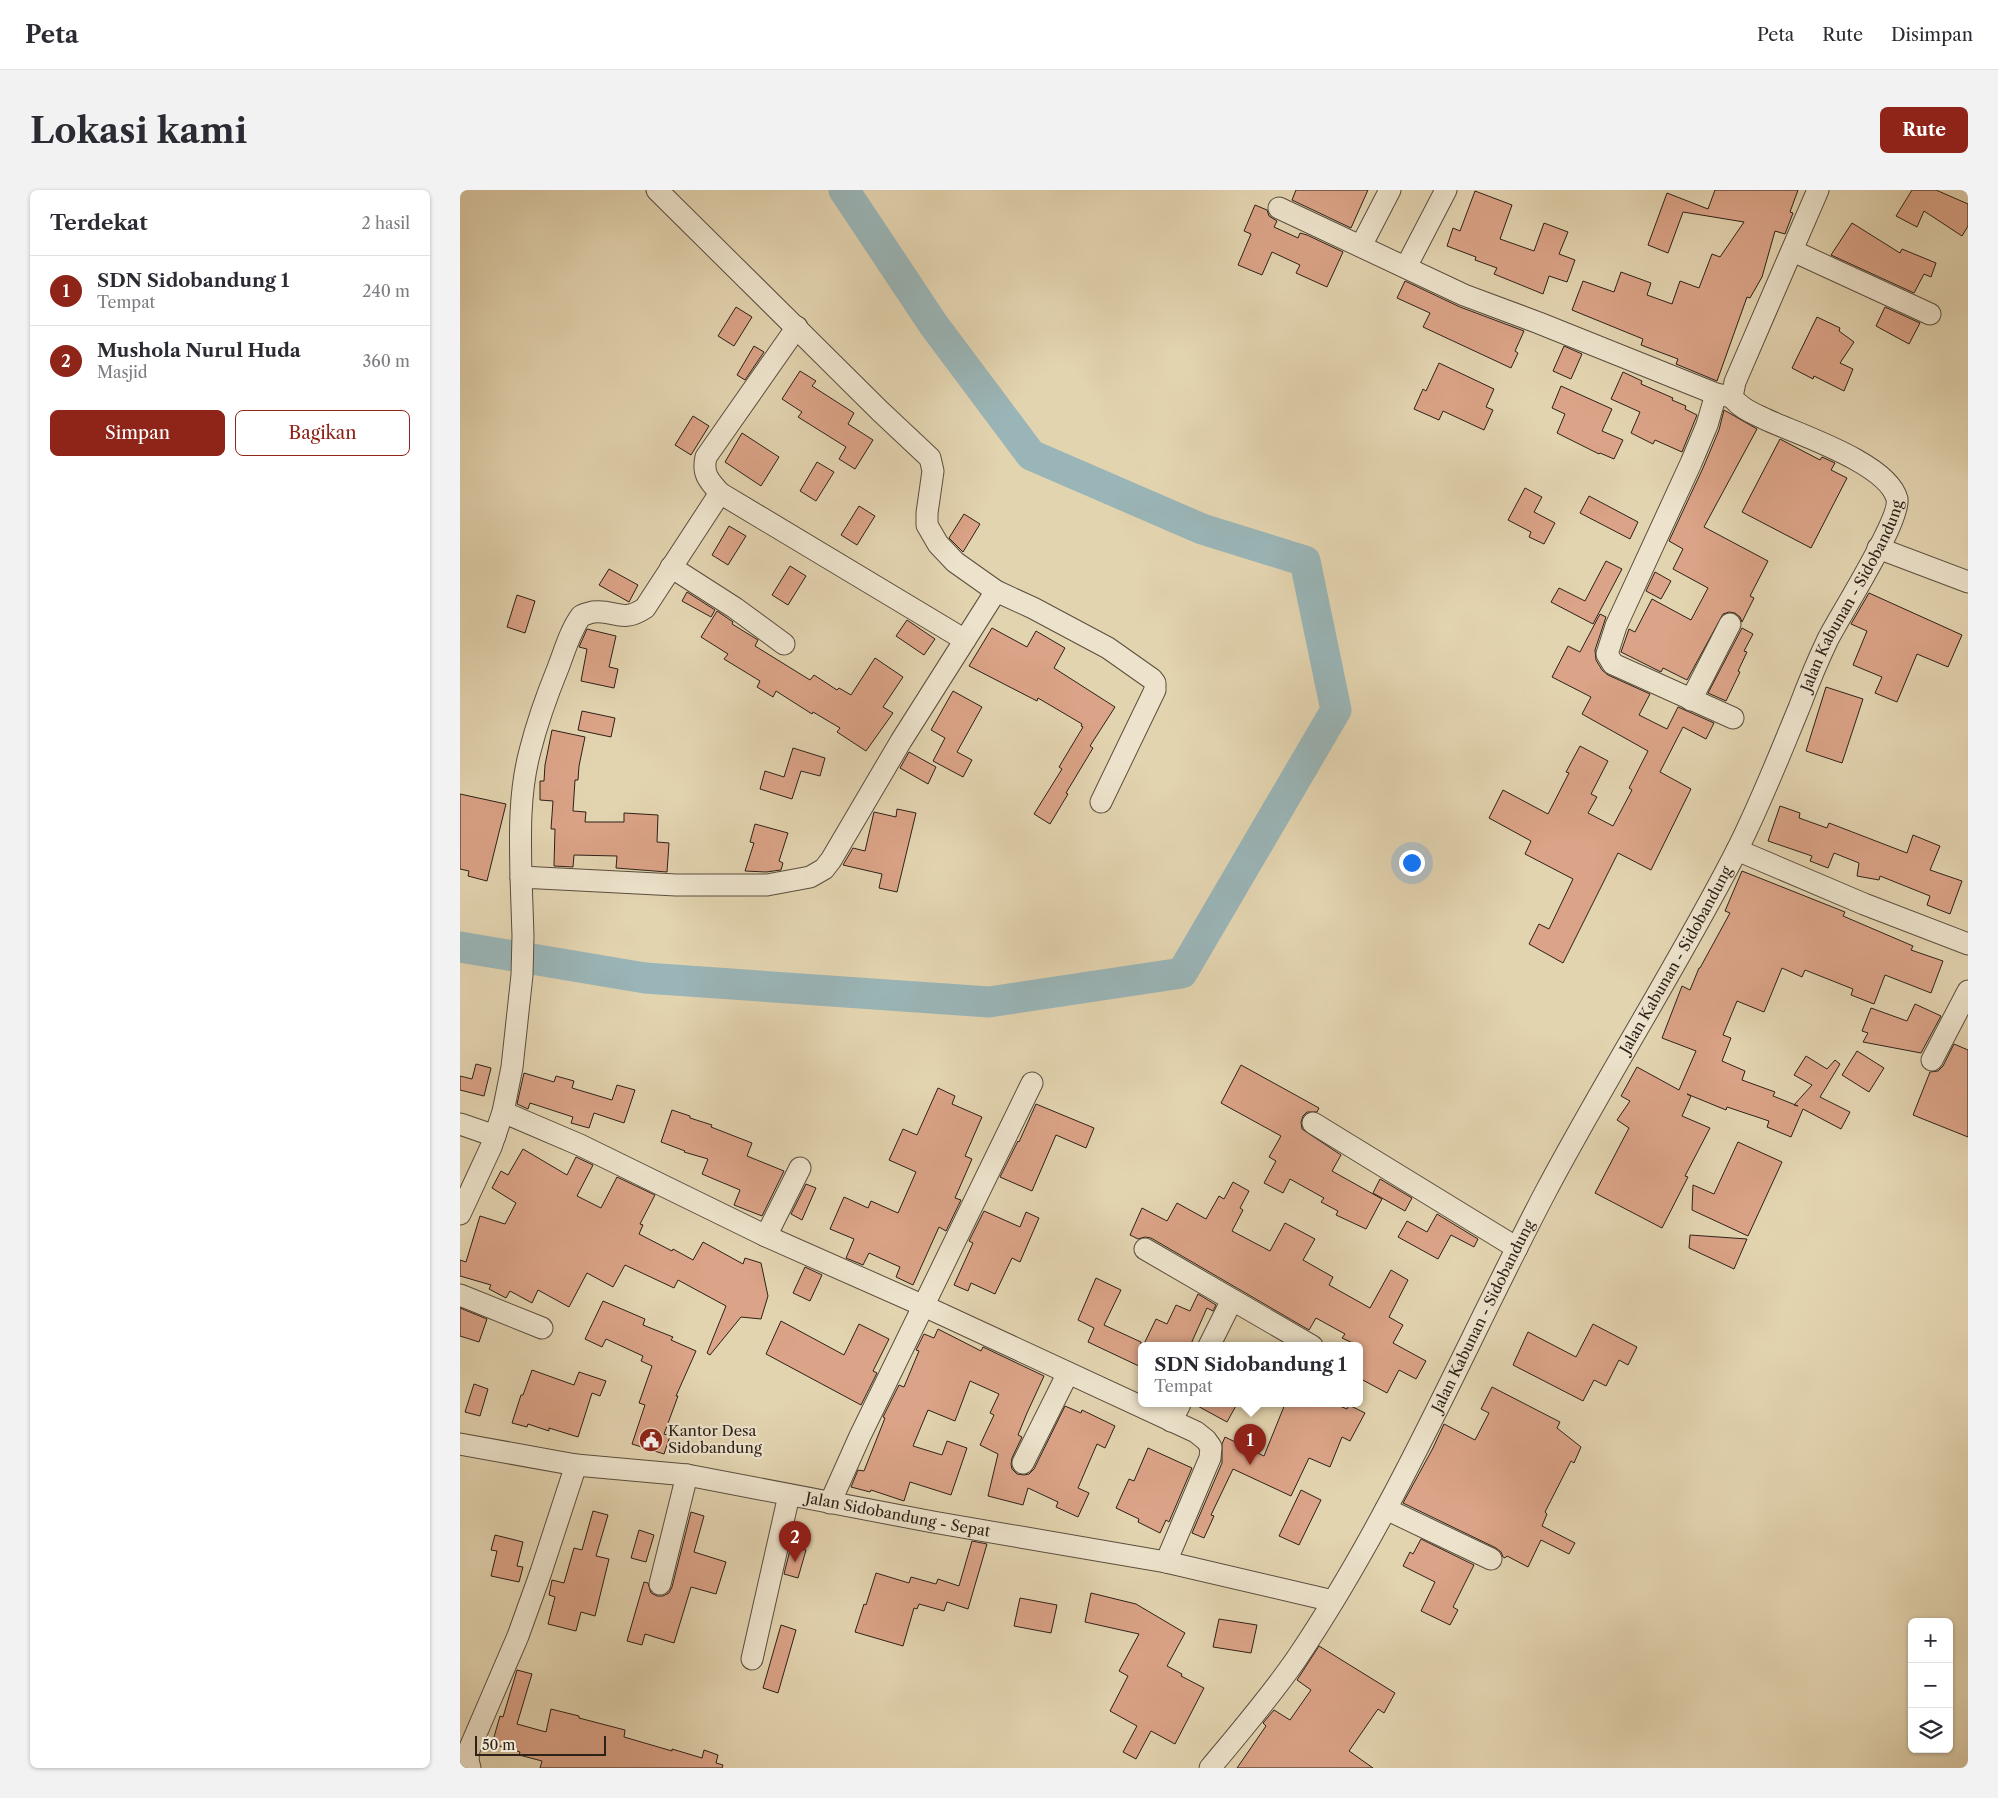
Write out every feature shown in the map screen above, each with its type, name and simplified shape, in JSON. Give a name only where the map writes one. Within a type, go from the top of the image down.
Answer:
[{"type":"street","points":[[658,190],[880,411],[930,458],[933,471],[927,525],[938,544],[955,562],[996,591],[1033,608],[1108,648],[1145,673],[1155,683],[1155,690],[1101,802]]},
{"type":"street","points":[[1361,246],[1390,190]]},
{"type":"street","points":[[1406,267],[1446,190]]},
{"type":"street","points":[[1733,718],[1613,664],[1607,654],[1616,626],[1704,434],[1724,395],[1735,382],[1818,190]]},
{"type":"street","name":"Jalan Kabunan - Sidobandung","points":[[1210,1768],[1295,1661],[1333,1601],[1386,1509],[1548,1188],[1737,850],[1775,768],[1808,682],[1828,640],[1897,510],[1896,498],[1885,480],[1841,452],[1744,409],[1724,395],[1539,322],[1464,295],[1279,208]]},
{"type":"street","points":[[1793,251],[1930,314]]},
{"type":"street","points":[[796,327],[706,458],[704,467],[706,478],[720,493],[965,640]]},
{"type":"street","points":[[461,1212],[503,1112],[512,1067],[522,975],[523,936],[520,831],[524,789],[530,752],[548,695],[574,626],[581,616],[594,612],[621,616],[635,615],[644,608],[720,493]]},
{"type":"street","points":[[1878,548],[1968,582]]},
{"type":"street","points":[[671,567],[735,608],[784,644]]},
{"type":"street","points":[[521,877],[676,885],[767,885],[810,877],[824,869],[896,749],[996,591]]},
{"type":"street","points":[[1691,700],[1730,624]]},
{"type":"street","points":[[1737,850],[1864,904],[1968,944]]},
{"type":"street","points":[[1932,1060],[1968,991]]},
{"type":"street","points":[[830,1503],[860,1436],[1032,1083]]},
{"type":"street","points":[[503,1112],[580,1146],[766,1236],[924,1306],[1068,1373],[1138,1398]]},
{"type":"street","points":[[1313,1123],[1517,1248]]},
{"type":"street","points":[[460,1124],[494,1136]]},
{"type":"street","points":[[766,1236],[800,1168]]},
{"type":"street","points":[[1145,1249],[1305,1342]]},
{"type":"street","points":[[460,1295],[542,1328]]},
{"type":"street","points":[[1211,1342],[1232,1300]]},
{"type":"street","points":[[1023,1463],[1068,1373]]},
{"type":"street","points":[[1162,1407],[1176,1412],[1211,1447],[1210,1458],[1166,1562]]},
{"type":"street","name":"Jalan Sidobandung - Sepat","points":[[460,1444],[576,1465],[687,1475],[830,1503],[1166,1562],[1333,1601]]},
{"type":"street","points":[[470,1768],[468,1760],[469,1750],[518,1636],[576,1465]]},
{"type":"street","points":[[660,1584],[687,1475]]},
{"type":"street","points":[[752,1659],[789,1495]]},
{"type":"street","points":[[1386,1509],[1492,1559]]},
{"type":"building","points":[[1296,190],[1368,190],[1351,228],[1292,200]]},
{"type":"building","points":[[1715,190],[1798,190],[1790,212],[1793,213],[1785,234],[1775,231],[1762,277],[1750,298],[1747,297],[1717,381],[1676,364],[1678,359],[1641,345],[1643,339],[1572,310],[1583,281],[1614,292],[1621,272],[1651,283],[1647,295],[1672,304],[1680,281],[1699,288],[1712,254],[1720,257],[1744,222],[1683,212],[1668,253],[1648,245],[1667,193],[1708,209]]},
{"type":"building","points":[[1912,190],[1936,190],[1968,204],[1968,226],[1962,236],[1924,211],[1917,227],[1896,216]]},
{"type":"building","points":[[1475,191],[1512,205],[1500,239],[1534,251],[1544,223],[1568,232],[1559,254],[1575,260],[1567,282],[1549,276],[1543,294],[1494,274],[1497,268],[1475,260],[1476,257],[1447,246],[1453,228],[1460,231]]},
{"type":"building","points":[[1255,205],[1267,210],[1269,216],[1277,221],[1274,227],[1298,238],[1300,233],[1307,235],[1343,252],[1327,287],[1296,273],[1300,265],[1272,252],[1262,275],[1238,265],[1251,234],[1244,231]]},
{"type":"building","points":[[1852,223],[1900,253],[1902,249],[1936,263],[1931,277],[1924,274],[1914,293],[1831,255]]},
{"type":"building","points":[[1405,281],[1460,307],[1524,331],[1515,351],[1518,353],[1511,368],[1423,327],[1430,313],[1397,298]]},
{"type":"building","points":[[736,307],[752,317],[734,346],[718,336]]},
{"type":"building","points":[[1885,307],[1920,323],[1909,344],[1876,326]]},
{"type":"building","points":[[1817,317],[1840,328],[1839,331],[1854,342],[1840,363],[1853,369],[1844,391],[1814,376],[1813,379],[1792,368]]},
{"type":"building","points":[[754,346],[764,352],[745,380],[737,375]]},
{"type":"building","points":[[1564,346],[1582,354],[1571,379],[1553,371]]},
{"type":"building","points":[[1439,363],[1494,389],[1486,407],[1493,410],[1484,430],[1443,411],[1439,420],[1414,409],[1423,389],[1426,391]]},
{"type":"building","points":[[800,371],[816,381],[812,386],[854,413],[848,424],[873,440],[855,469],[839,459],[846,447],[798,417],[802,412],[782,399]]},
{"type":"building","points":[[1623,372],[1642,381],[1641,384],[1673,398],[1672,400],[1686,406],[1685,409],[1697,415],[1682,452],[1655,440],[1653,444],[1631,433],[1640,412],[1611,399]]},
{"type":"building","points":[[1561,386],[1612,409],[1602,431],[1623,440],[1614,459],[1599,454],[1557,433],[1565,414],[1552,408]]},
{"type":"building","points":[[1724,410],[1757,429],[1704,527],[1768,561],[1750,596],[1754,598],[1742,622],[1735,613],[1723,614],[1687,680],[1663,668],[1661,672],[1621,652],[1629,629],[1635,632],[1652,599],[1691,620],[1708,588],[1673,569],[1683,549],[1669,541],[1719,430]]},
{"type":"building","points":[[693,416],[709,426],[691,455],[675,445]]},
{"type":"building","points":[[742,433],[779,457],[761,486],[725,462]]},
{"type":"building","points":[[1780,439],[1820,460],[1822,457],[1835,463],[1831,470],[1847,478],[1811,548],[1742,512]]},
{"type":"building","points":[[817,462],[834,472],[816,501],[800,491]]},
{"type":"building","points":[[1525,488],[1542,497],[1534,512],[1555,523],[1544,544],[1529,537],[1531,532],[1508,520]]},
{"type":"building","points":[[1589,496],[1638,522],[1630,539],[1580,513]]},
{"type":"building","points":[[859,506],[875,516],[857,545],[841,535]]},
{"type":"building","points":[[964,514],[980,524],[963,552],[949,538]]},
{"type":"building","points":[[729,526],[746,536],[728,565],[712,555]]},
{"type":"building","points":[[1606,561],[1622,569],[1593,624],[1551,602],[1559,588],[1585,601]]},
{"type":"building","points":[[790,566],[806,576],[788,605],[772,595]]},
{"type":"building","points":[[609,569],[638,585],[629,602],[599,585]]},
{"type":"building","points":[[1655,572],[1671,581],[1661,599],[1646,591]]},
{"type":"building","points":[[687,592],[715,610],[711,617],[682,601]]},
{"type":"building","points":[[1869,593],[1962,635],[1948,667],[1917,654],[1897,702],[1875,693],[1882,677],[1853,665],[1867,631],[1851,624]]},
{"type":"building","points":[[517,595],[535,601],[525,633],[507,627]]},
{"type":"building","points":[[717,611],[733,622],[732,624],[758,640],[755,646],[810,680],[814,675],[837,690],[839,688],[851,695],[875,658],[903,677],[883,707],[893,713],[866,751],[837,732],[840,728],[813,712],[812,714],[776,691],[773,697],[757,687],[760,681],[724,659],[728,654],[701,637]]},
{"type":"building","points":[[1600,614],[1606,617],[1595,650],[1596,660],[1602,670],[1608,675],[1650,694],[1639,715],[1667,729],[1678,707],[1714,723],[1706,739],[1683,727],[1660,772],[1691,789],[1651,870],[1618,853],[1563,963],[1529,944],[1539,924],[1549,929],[1573,879],[1525,854],[1531,841],[1489,818],[1503,790],[1548,814],[1569,773],[1566,772],[1580,746],[1608,761],[1591,794],[1597,797],[1588,813],[1613,826],[1632,790],[1629,788],[1648,751],[1582,714],[1591,697],[1552,677],[1568,646],[1580,652]]},
{"type":"building","points":[[907,620],[935,639],[924,655],[896,636]]},
{"type":"building","points":[[992,628],[1027,647],[1036,631],[1065,648],[1054,668],[1115,707],[1090,746],[1093,748],[1050,824],[1034,814],[1062,769],[1059,767],[1083,727],[1081,726],[1082,724],[1038,698],[1037,701],[969,666]]},
{"type":"building","points":[[1742,628],[1753,634],[1744,651],[1747,652],[1738,671],[1740,672],[1726,701],[1708,693]]},
{"type":"building","points":[[587,629],[616,636],[609,667],[618,669],[614,688],[581,681],[587,649],[579,647]]},
{"type":"building","points":[[1826,687],[1863,699],[1842,763],[1806,751]]},
{"type":"building","points":[[953,691],[982,707],[957,752],[972,760],[963,777],[933,761],[945,738],[931,730]]},
{"type":"building","points":[[582,711],[615,718],[611,737],[578,730]]},
{"type":"building","points":[[552,730],[585,737],[578,780],[575,780],[573,811],[586,812],[585,822],[624,822],[624,813],[658,815],[657,842],[669,843],[667,872],[616,868],[617,856],[574,855],[573,867],[554,866],[555,829],[551,829],[553,801],[540,800],[540,781],[544,781]]},
{"type":"building","points":[[793,748],[825,758],[820,776],[801,771],[792,799],[760,789],[765,771],[784,777]]},
{"type":"building","points":[[909,752],[936,767],[928,784],[900,768]]},
{"type":"building","points":[[460,794],[506,804],[487,881],[468,876],[469,871],[460,869]]},
{"type":"building","points":[[1780,806],[1800,813],[1799,818],[1827,828],[1829,823],[1907,853],[1913,835],[1940,846],[1930,870],[1962,881],[1950,914],[1927,905],[1930,896],[1880,876],[1879,880],[1857,876],[1859,863],[1834,853],[1828,868],[1810,861],[1812,856],[1768,841]]},
{"type":"building","points":[[897,809],[916,813],[897,892],[879,888],[882,874],[843,865],[853,848],[865,851],[874,812],[896,817]]},
{"type":"building","points":[[755,824],[788,833],[779,861],[783,863],[781,870],[766,872],[745,871],[754,843],[750,842]]},
{"type":"building","points":[[1742,871],[1845,912],[1843,916],[1913,946],[1911,950],[1943,961],[1931,993],[1885,975],[1874,1004],[1851,995],[1853,989],[1805,970],[1802,977],[1782,968],[1764,1012],[1737,1001],[1723,1035],[1731,1038],[1722,1061],[1745,1071],[1742,1080],[1775,1092],[1773,1096],[1794,1105],[1812,1085],[1794,1075],[1806,1056],[1827,1069],[1835,1060],[1840,1064],[1820,1097],[1850,1112],[1841,1129],[1803,1109],[1791,1137],[1767,1127],[1769,1121],[1727,1107],[1726,1110],[1687,1094],[1691,1096],[1682,1116],[1710,1128],[1685,1176],[1688,1177],[1662,1228],[1595,1193],[1629,1128],[1617,1120],[1630,1101],[1621,1096],[1637,1067],[1679,1090],[1696,1051],[1662,1038],[1682,986],[1690,990],[1699,968],[1730,913],[1725,911]]},
{"type":"building","points":[[1915,1004],[1941,1016],[1921,1053],[1863,1042],[1868,1033],[1862,1031],[1871,1008],[1907,1021]]},
{"type":"building","points":[[1954,1044],[1968,1050],[1968,1137],[1913,1115],[1930,1072],[1938,1071],[1943,1066]]},
{"type":"building","points":[[1857,1051],[1884,1068],[1869,1092],[1842,1075]]},
{"type":"building","points":[[476,1064],[491,1068],[484,1096],[460,1090],[460,1076],[472,1079]]},
{"type":"building","points":[[1241,1065],[1319,1108],[1317,1112],[1307,1112],[1303,1116],[1301,1122],[1302,1129],[1341,1155],[1332,1171],[1382,1199],[1366,1229],[1336,1215],[1338,1211],[1321,1202],[1324,1198],[1290,1179],[1283,1193],[1264,1183],[1276,1161],[1269,1157],[1281,1136],[1221,1103]]},
{"type":"building","points":[[524,1073],[554,1082],[556,1076],[574,1081],[572,1088],[612,1100],[617,1085],[635,1090],[624,1123],[594,1113],[589,1128],[571,1123],[573,1117],[530,1103],[528,1109],[517,1104]]},
{"type":"building","points":[[938,1088],[955,1096],[952,1104],[982,1117],[965,1156],[972,1159],[955,1198],[961,1200],[946,1231],[939,1227],[913,1285],[896,1277],[900,1267],[869,1253],[863,1265],[846,1258],[854,1239],[830,1229],[844,1197],[868,1208],[871,1201],[898,1213],[916,1172],[889,1160],[903,1129],[917,1135]]},
{"type":"building","points":[[1036,1104],[1094,1128],[1086,1148],[1056,1135],[1032,1191],[1000,1177],[1019,1142]]},
{"type":"building","points":[[672,1110],[752,1143],[747,1156],[784,1171],[762,1216],[734,1205],[740,1190],[702,1174],[708,1159],[684,1152],[661,1142]]},
{"type":"building","points":[[1738,1142],[1782,1162],[1748,1236],[1692,1210],[1693,1185],[1714,1194]]},
{"type":"building","points":[[523,1149],[567,1175],[576,1157],[593,1165],[577,1196],[601,1208],[617,1177],[655,1195],[640,1224],[643,1225],[639,1234],[672,1251],[673,1249],[693,1260],[703,1242],[743,1264],[745,1258],[761,1263],[768,1296],[761,1319],[741,1317],[710,1355],[707,1353],[726,1306],[678,1280],[674,1288],[625,1265],[613,1287],[587,1273],[569,1307],[538,1290],[532,1303],[510,1291],[506,1298],[489,1289],[491,1285],[460,1276],[460,1260],[466,1262],[480,1216],[505,1224],[516,1203],[492,1188],[501,1171],[508,1175]]},
{"type":"building","points":[[1380,1179],[1412,1198],[1405,1211],[1373,1193]]},
{"type":"building","points":[[1233,1182],[1249,1191],[1240,1208],[1243,1210],[1232,1231],[1270,1251],[1285,1223],[1315,1239],[1303,1260],[1333,1277],[1329,1285],[1370,1308],[1391,1270],[1408,1280],[1389,1317],[1403,1325],[1393,1343],[1426,1361],[1416,1379],[1399,1370],[1387,1393],[1363,1380],[1363,1342],[1350,1342],[1342,1338],[1345,1334],[1316,1318],[1309,1330],[1151,1238],[1138,1239],[1130,1235],[1142,1208],[1167,1221],[1177,1203],[1206,1219],[1219,1196],[1224,1199]]},
{"type":"building","points":[[806,1184],[816,1188],[802,1220],[791,1214]]},
{"type":"building","points":[[984,1211],[1020,1227],[1026,1212],[1039,1218],[1020,1262],[1012,1258],[995,1294],[971,1283],[968,1291],[954,1285],[973,1243],[969,1241]]},
{"type":"building","points":[[1437,1214],[1478,1239],[1474,1247],[1451,1235],[1438,1259],[1398,1237],[1407,1221],[1427,1232]]},
{"type":"building","points":[[1690,1235],[1747,1239],[1734,1269],[1689,1248]]},
{"type":"building","points":[[805,1267],[822,1275],[810,1301],[793,1293]]},
{"type":"building","points":[[1096,1278],[1121,1290],[1104,1325],[1141,1342],[1138,1342],[1138,1366],[1088,1342],[1094,1328],[1078,1320]]},
{"type":"building","points":[[1198,1294],[1216,1305],[1213,1311],[1207,1308],[1192,1342],[1145,1342],[1156,1319],[1167,1324],[1176,1305],[1190,1311]]},
{"type":"building","points":[[603,1301],[645,1319],[643,1325],[673,1337],[671,1340],[696,1351],[676,1396],[678,1396],[664,1434],[670,1436],[664,1454],[632,1444],[645,1405],[639,1403],[652,1366],[641,1361],[643,1356],[606,1339],[602,1347],[585,1339]]},
{"type":"building","points":[[460,1308],[487,1319],[479,1342],[460,1336]]},
{"type":"building","points":[[781,1321],[844,1355],[859,1324],[889,1339],[873,1371],[877,1373],[861,1405],[766,1354]]},
{"type":"building","points":[[1593,1324],[1637,1347],[1628,1365],[1619,1360],[1606,1386],[1594,1380],[1583,1401],[1513,1365],[1528,1332],[1576,1357]]},
{"type":"building","points":[[938,1329],[981,1351],[983,1347],[1044,1376],[1018,1435],[1022,1437],[1011,1464],[1012,1469],[1017,1474],[1029,1474],[1034,1469],[1065,1406],[1081,1413],[1082,1410],[1115,1426],[1105,1448],[1097,1444],[1078,1488],[1089,1493],[1078,1517],[1056,1507],[1058,1502],[1028,1488],[1023,1505],[988,1496],[998,1454],[980,1445],[994,1415],[990,1413],[999,1394],[970,1381],[955,1421],[928,1410],[913,1446],[942,1455],[947,1441],[967,1448],[951,1495],[910,1482],[904,1501],[871,1490],[870,1492],[851,1487],[858,1470],[864,1471],[885,1418],[883,1417],[899,1385],[904,1387],[919,1351],[916,1350],[924,1334],[934,1338]]},
{"type":"building","points":[[532,1370],[574,1385],[579,1372],[606,1381],[600,1396],[592,1393],[578,1437],[549,1428],[549,1431],[528,1424],[527,1427],[512,1423]]},
{"type":"building","points":[[474,1384],[488,1389],[480,1416],[465,1412]]},
{"type":"building","points":[[1492,1387],[1560,1422],[1557,1428],[1581,1447],[1574,1463],[1571,1461],[1545,1512],[1547,1514],[1542,1526],[1575,1543],[1569,1554],[1541,1540],[1528,1567],[1507,1556],[1503,1557],[1496,1548],[1403,1503],[1444,1424],[1475,1440],[1489,1413],[1481,1409]]},
{"type":"building","points":[[1200,1407],[1235,1407],[1227,1422]]},
{"type":"building","points":[[1284,1407],[1342,1407],[1347,1409],[1348,1407],[1353,1407],[1365,1413],[1350,1441],[1342,1437],[1330,1467],[1309,1458],[1291,1496],[1233,1469],[1211,1515],[1214,1516],[1204,1538],[1192,1533],[1222,1463],[1222,1444],[1225,1437],[1264,1456]]},
{"type":"building","points":[[1148,1448],[1192,1468],[1169,1522],[1166,1520],[1160,1533],[1138,1522],[1139,1519],[1116,1508],[1129,1479],[1134,1481]]},
{"type":"building","points":[[1301,1490],[1321,1500],[1299,1545],[1279,1536]]},
{"type":"building","points":[[593,1511],[608,1515],[596,1556],[609,1559],[595,1616],[581,1612],[576,1631],[548,1624],[555,1597],[549,1595],[552,1580],[564,1583],[574,1548],[582,1550]]},
{"type":"building","points":[[691,1512],[704,1516],[694,1552],[726,1562],[716,1594],[691,1587],[674,1643],[645,1634],[642,1645],[627,1641],[644,1582],[648,1583],[651,1593],[657,1596],[669,1593],[672,1587]]},
{"type":"building","points":[[639,1530],[654,1535],[646,1562],[631,1558]]},
{"type":"building","points":[[495,1535],[523,1542],[517,1566],[523,1567],[519,1582],[491,1576],[497,1551],[491,1550]]},
{"type":"building","points":[[1421,1539],[1474,1565],[1453,1607],[1458,1610],[1450,1625],[1421,1611],[1435,1582],[1403,1566],[1410,1552],[1413,1554]]},
{"type":"building","points":[[972,1541],[987,1544],[968,1609],[947,1602],[944,1611],[919,1604],[917,1609],[914,1608],[903,1646],[855,1632],[876,1573],[909,1583],[911,1577],[936,1584],[938,1579],[959,1586]]},
{"type":"building","points":[[791,1546],[806,1550],[798,1578],[784,1574]]},
{"type":"building","points":[[1091,1593],[1136,1604],[1185,1633],[1167,1666],[1204,1688],[1175,1744],[1151,1731],[1136,1759],[1123,1752],[1137,1726],[1110,1711],[1128,1676],[1119,1671],[1139,1634],[1085,1622]]},
{"type":"building","points":[[1020,1598],[1057,1605],[1051,1633],[1014,1626]]},
{"type":"building","points":[[1219,1619],[1257,1625],[1251,1653],[1213,1647]]},
{"type":"building","points":[[781,1625],[796,1630],[778,1693],[763,1688]]},
{"type":"building","points":[[1319,1646],[1395,1693],[1384,1713],[1378,1709],[1349,1751],[1373,1768],[1237,1768],[1266,1726],[1263,1723],[1274,1710],[1290,1720],[1311,1690],[1297,1680]]},
{"type":"building","points":[[517,1670],[532,1674],[517,1724],[546,1732],[551,1709],[625,1730],[624,1737],[672,1751],[672,1749],[702,1758],[704,1750],[718,1755],[716,1763],[723,1765],[722,1768],[540,1768],[542,1761],[519,1755],[520,1752],[492,1744],[500,1716],[503,1717]]},
{"type":"waterway","points":[[460,947],[645,978],[989,1002],[1182,973],[1336,710],[1305,561],[1202,529],[1031,455],[933,324],[844,190]]},
{"type":"place","name":"Kantor Desa Sidobandung","points":[[651,1440]]},
{"type":"place","name":"SDN Sidobandung 1","points":[[1250,1465]]},
{"type":"place","name":"Mushola Nurul Huda","points":[[795,1562]]}]
